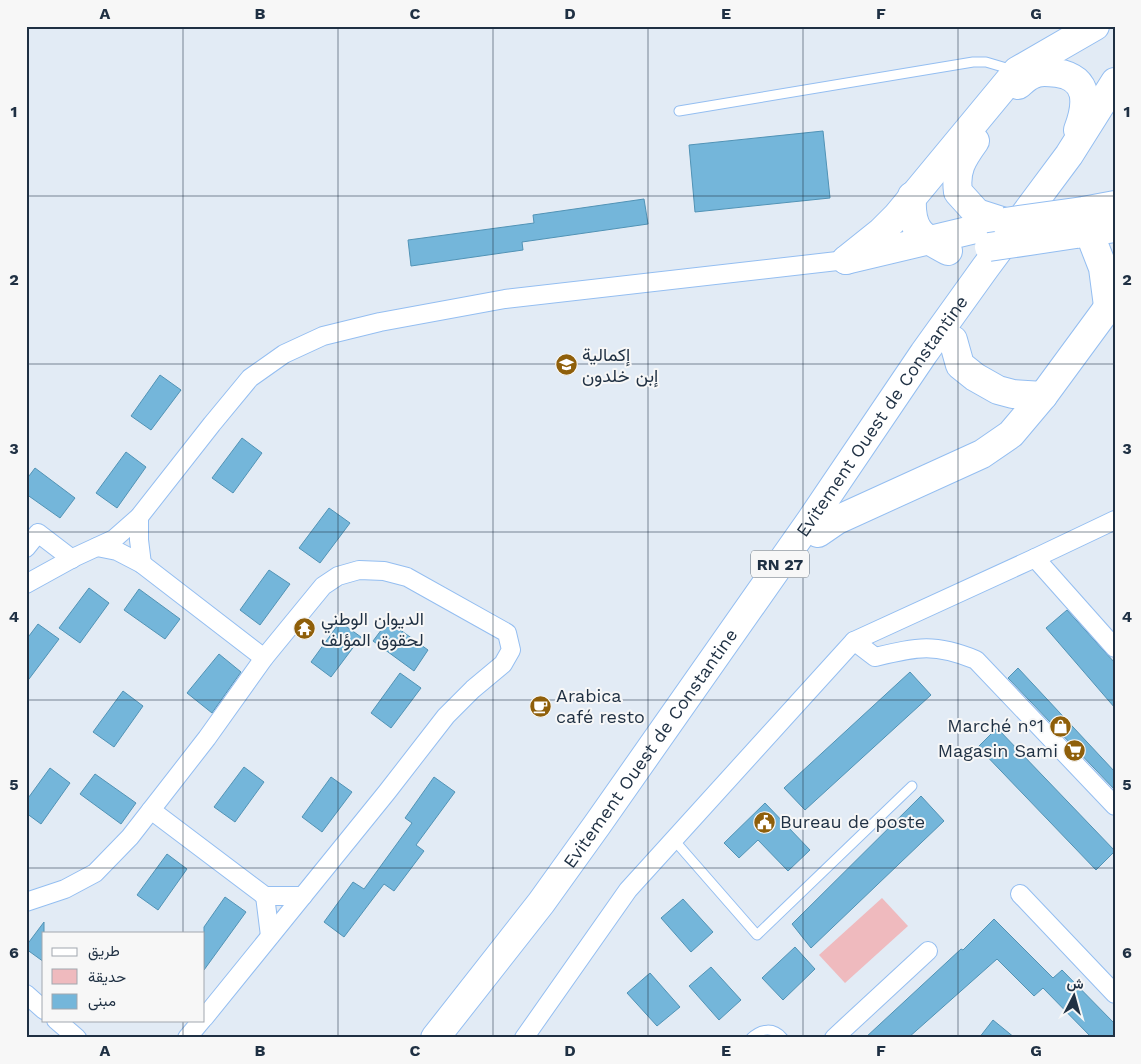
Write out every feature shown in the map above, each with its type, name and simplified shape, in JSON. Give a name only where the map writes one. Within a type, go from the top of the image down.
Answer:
[{"type":"main road","points":[[846,260],[881,232],[897,216],[1016,71],[1095,26]]},
{"type":"main road","points":[[1069,155],[1085,109],[1085,97],[1081,87],[1073,78],[1061,74],[1035,73],[1018,85],[966,153],[957,171],[958,192],[977,213],[1005,222],[1091,226]]},
{"type":"main road","name":"Evitement Ouest de Constantine","points":[[435,1038],[541,903],[592,833],[777,569],[924,353],[1069,155],[1115,82]]},
{"type":"main road","name":"Evitement Ouest de Constantine","points":[[454,1038],[633,798],[953,340],[1115,117]]},
{"type":"main road","points":[[912,196],[911,213],[916,228],[938,245],[989,247],[1091,226],[1115,206]]},
{"type":"main road","points":[[846,260],[938,245],[1005,222]]},
{"type":"main road","points":[[818,532],[837,520],[982,454],[1011,434],[1043,396],[1111,302],[1091,226]]},
{"type":"main road","points":[[953,340],[960,364],[975,377],[998,390],[1012,394],[1043,396]]},
{"type":"street","points":[[26,584],[114,539],[140,517],[250,378],[284,354],[323,336],[380,322],[505,299],[846,260]]},
{"type":"street","points":[[140,517],[139,540],[142,564]]},
{"type":"street","points":[[524,1038],[628,890],[854,641],[1115,520]]},
{"type":"street","points":[[26,548],[38,533],[72,559]]},
{"type":"street","points":[[97,547],[117,551],[142,564],[264,658]]},
{"type":"street","points":[[1035,558],[1115,648]]},
{"type":"street","points":[[26,902],[65,889],[95,873],[130,837],[207,738],[264,658],[323,586],[338,576],[359,570],[384,571],[407,577],[507,633],[511,650],[503,664],[473,689],[446,716],[387,792],[205,1017]]},
{"type":"street","points":[[854,641],[875,657],[911,649],[932,647],[955,651],[976,660],[1115,806]]},
{"type":"street","points":[[151,810],[265,896],[303,896]]},
{"type":"street","points":[[1020,894],[1115,994]]},
{"type":"street","points":[[265,896],[270,936]]},
{"type":"street","points":[[834,1038],[928,951]]},
{"type":"street","points":[[26,994],[42,1008]]},
{"type":"street","points":[[58,1022],[78,1038]]},
{"type":"street","points":[[188,1038],[201,1022]]},
{"type":"lane","points":[[679,111],[973,62],[986,62],[1016,71]]},
{"type":"lane","points":[[674,840],[757,935],[912,786]]},
{"type":"lane","points":[[751,1038],[755,1034],[766,1030],[773,1030],[782,1038]]},
{"type":"green space","points":[[882,898],[908,926],[845,983],[819,955]]},
{"type":"building","points":[[823,131],[830,198],[695,212],[689,145]]},
{"type":"building","points":[[644,199],[648,224],[522,242],[523,250],[411,266],[408,240],[534,223],[533,215]]},
{"type":"building","points":[[160,375],[181,390],[151,430],[131,416]]},
{"type":"building","points":[[242,438],[262,453],[233,493],[212,478]]},
{"type":"building","points":[[126,452],[146,467],[117,508],[96,493]]},
{"type":"building","points":[[35,468],[75,498],[60,518],[26,494],[26,480]]},
{"type":"building","points":[[329,508],[350,523],[320,563],[299,548]]},
{"type":"building","points":[[269,570],[290,584],[260,625],[240,610]]},
{"type":"building","points":[[89,588],[109,603],[80,643],[59,628]]},
{"type":"building","points":[[139,589],[180,619],[165,639],[124,610]]},
{"type":"building","points":[[1067,610],[1115,663],[1115,708],[1046,628]]},
{"type":"building","points":[[388,621],[428,650],[414,671],[373,641]]},
{"type":"building","points":[[340,622],[361,637],[331,677],[311,662]]},
{"type":"building","points":[[38,624],[59,639],[26,683],[26,640]]},
{"type":"building","points":[[219,654],[241,672],[212,713],[187,693]]},
{"type":"building","name":"Marché n°1","points":[[1018,668],[1115,772],[1115,790],[1008,678]]},
{"type":"building","points":[[910,672],[931,695],[805,810],[784,788]]},
{"type":"building","points":[[400,673],[421,688],[391,728],[371,713]]},
{"type":"building","points":[[123,691],[143,706],[114,747],[93,732]]},
{"type":"building","points":[[997,728],[1115,851],[1096,870],[978,747]]},
{"type":"building","points":[[244,767],[264,782],[235,822],[214,807]]},
{"type":"building","points":[[50,768],[70,783],[41,824],[26,813],[26,801]]},
{"type":"building","points":[[95,774],[136,803],[121,824],[80,794]]},
{"type":"building","points":[[331,777],[352,792],[322,832],[302,817]]},
{"type":"building","points":[[434,777],[455,792],[416,845],[424,851],[394,891],[384,884],[344,937],[324,922],[353,882],[364,889],[412,823],[405,818]]},
{"type":"building","points":[[921,796],[944,821],[811,948],[792,924]]},
{"type":"building","name":"Bureau de poste","points":[[765,803],[810,850],[788,871],[758,840],[739,858],[724,843]]},
{"type":"building","points":[[167,854],[187,869],[158,910],[137,895]]},
{"type":"building","points":[[225,897],[246,912],[205,969],[204,927]]},
{"type":"building","points":[[683,899],[713,932],[691,952],[661,918]]},
{"type":"building","points":[[994,919],[1053,978],[1062,970],[1115,1024],[1115,1034],[1111,1038],[1092,1038],[1043,988],[1034,996],[997,959],[908,1038],[865,1038],[961,949],[963,950]]},
{"type":"building","points":[[44,922],[42,961],[26,949],[26,946]]},
{"type":"building","points":[[795,947],[815,969],[783,1000],[762,978]]},
{"type":"building","points":[[711,967],[741,1000],[719,1020],[689,986]]},
{"type":"building","points":[[650,973],[680,1007],[657,1026],[627,993]]},
{"type":"building","points":[[993,1020],[1015,1038],[979,1038]]},
{"type":"place","name":"إكمالية إبن خلدون","points":[[566,365]]},
{"type":"place","name":"الديوان الوطني لحقوق المؤلف","points":[[305,629]]},
{"type":"place","name":"Arabica café resto","points":[[540,706]]},
{"type":"place","name":"Marché n°1","points":[[1060,726]]},
{"type":"place","name":"Magasin Sami","points":[[1074,751]]},
{"type":"place","name":"Bureau de poste","points":[[764,822]]}]
